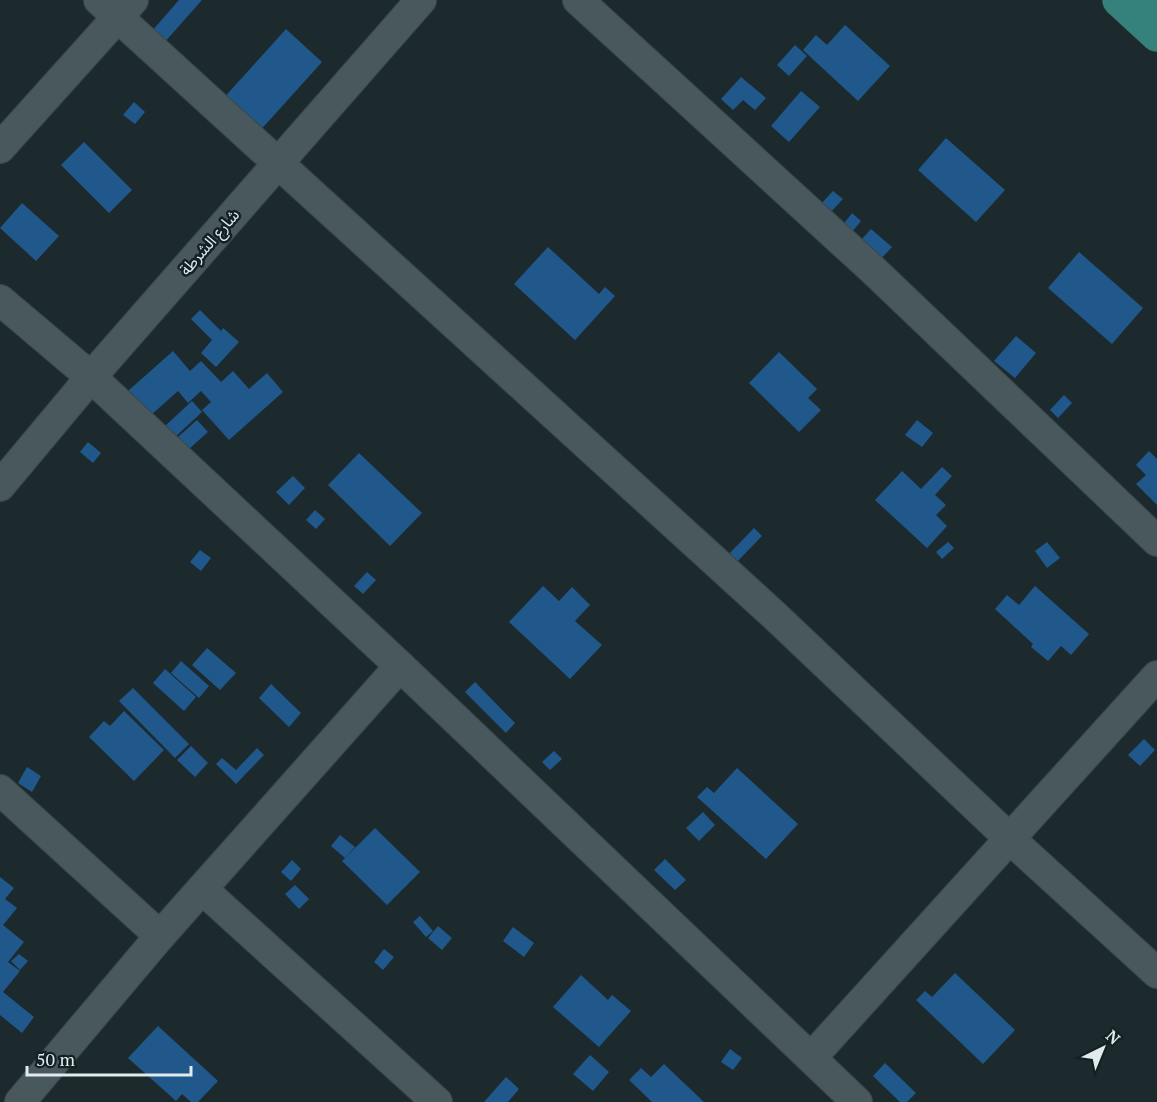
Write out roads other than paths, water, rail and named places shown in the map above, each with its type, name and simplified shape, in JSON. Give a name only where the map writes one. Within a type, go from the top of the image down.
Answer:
[{"type":"main road","points":[[1119,0],[1157,35]]},
{"type":"street","name":"شارع الشرطة","points":[[0,486],[91,377],[421,0]]},
{"type":"street","points":[[578,0],[872,269],[1157,541]]},
{"type":"street","points":[[0,148],[116,6],[278,164],[775,616],[1009,838],[1157,973]]},
{"type":"street","points":[[0,300],[91,377],[400,666],[857,1102]]},
{"type":"street","points":[[20,1102],[160,936],[400,666]]},
{"type":"street","points":[[811,1058],[1157,676]]},
{"type":"street","points":[[0,790],[160,936]]},
{"type":"street","points":[[202,889],[437,1102]]}]
